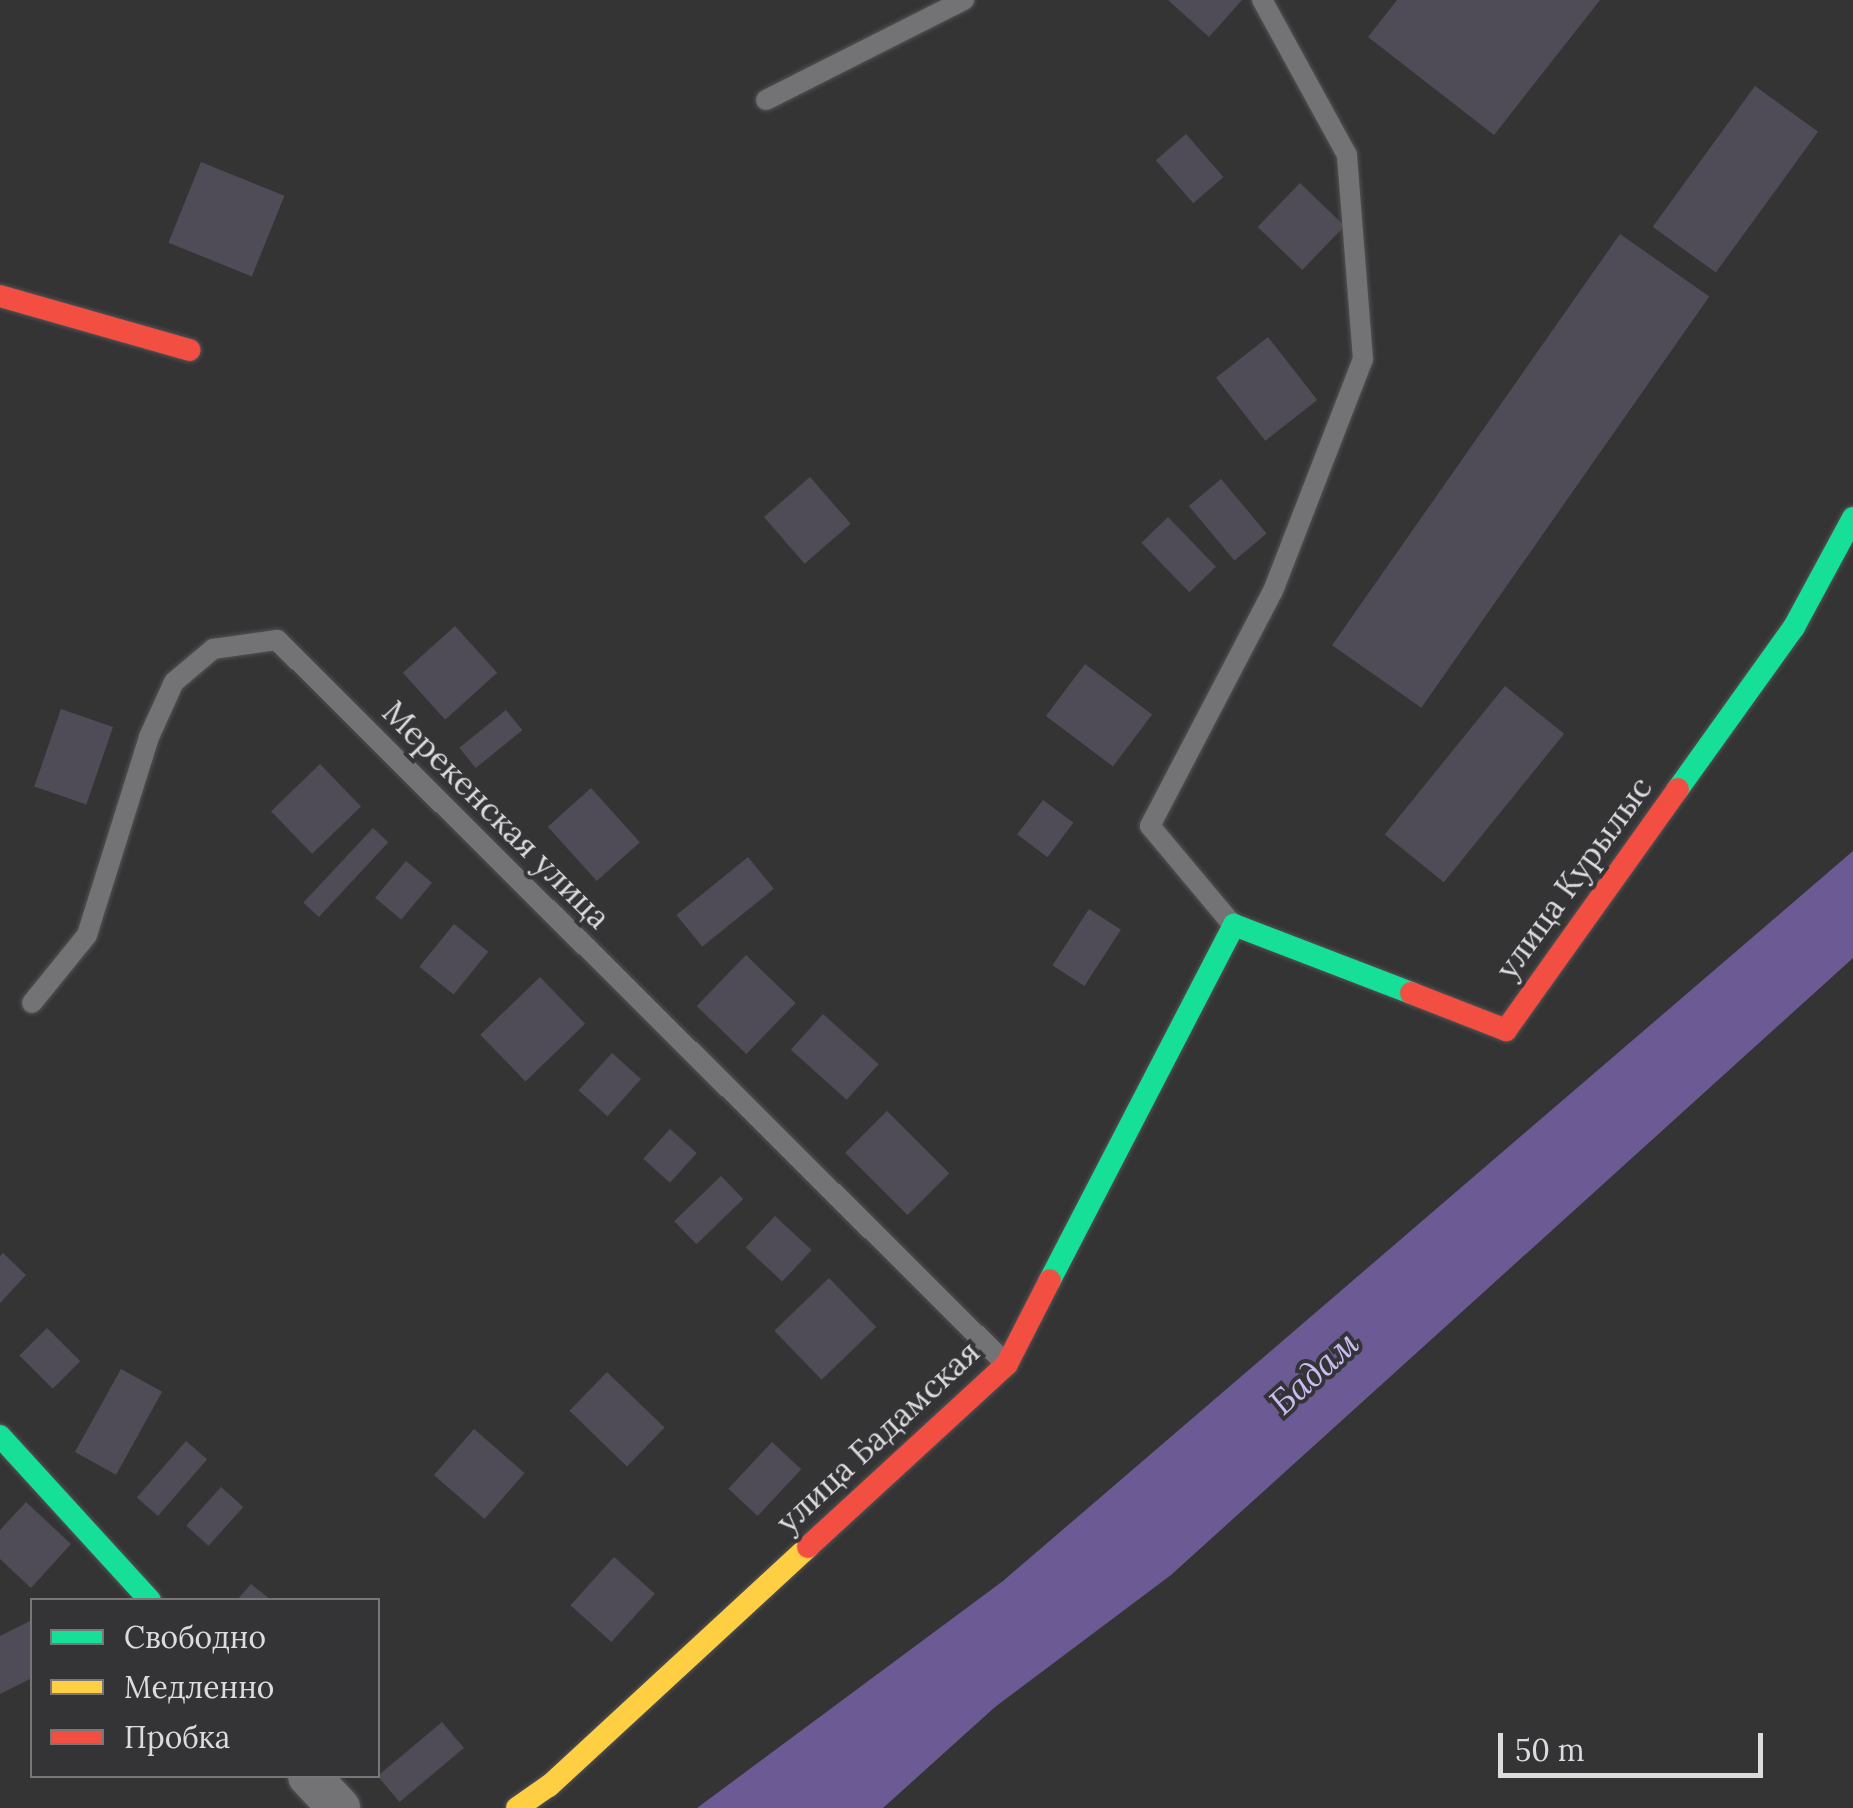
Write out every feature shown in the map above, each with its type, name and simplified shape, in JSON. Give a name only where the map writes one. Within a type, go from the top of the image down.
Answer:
[{"type":"street","points":[[0,296],[189,350]]},
{"type":"street","name":"улица Курылыс","points":[[1234,925],[1506,1030],[1794,626],[1853,518]]},
{"type":"street","name":"улица Бадамская","points":[[517,1808],[550,1786],[1007,1364],[1234,925]]},
{"type":"street","points":[[0,1436],[148,1598]]},
{"type":"street","points":[[311,1778],[338,1808]]},
{"type":"lane","points":[[766,100],[964,0]]},
{"type":"lane","points":[[1234,925],[1150,826],[1273,591],[1363,359],[1348,155],[1262,0]]},
{"type":"lane","name":"Мерекенская улица","points":[[32,1003],[87,935],[148,737],[174,682],[213,649],[277,640],[1007,1364]]},
{"type":"water","name":"Бадам","points":[[1853,851],[1853,958],[1171,1575],[995,1707],[883,1808],[697,1808],[1003,1581]]},
{"type":"building","points":[[1168,0],[1242,0],[1209,37]]},
{"type":"building","points":[[1397,0],[1600,0],[1494,135],[1368,37]]},
{"type":"building","points":[[1755,86],[1818,132],[1716,273],[1653,227]]},
{"type":"building","points":[[1186,134],[1223,177],[1193,203],[1156,160]]},
{"type":"building","points":[[201,162],[284,196],[252,276],[168,243]]},
{"type":"building","points":[[1300,183],[1345,226],[1302,270],[1258,227]]},
{"type":"building","points":[[1620,234],[1709,297],[1421,708],[1332,645]]},
{"type":"building","points":[[1268,337],[1317,400],[1265,441],[1216,378]]},
{"type":"building","points":[[810,477],[851,524],[805,564],[764,517]]},
{"type":"building","points":[[1221,479],[1267,533],[1234,560],[1189,506]]},
{"type":"building","points":[[1168,517],[1216,567],[1189,592],[1141,543]]},
{"type":"building","points":[[455,626],[497,673],[445,720],[403,673]]},
{"type":"building","points":[[1085,664],[1152,715],[1113,766],[1046,716]]},
{"type":"building","points":[[1505,686],[1564,734],[1444,882],[1385,834]]},
{"type":"building","points":[[61,709],[113,727],[86,804],[34,787]]},
{"type":"building","points":[[506,710],[522,730],[476,768],[459,748]]},
{"type":"building","points":[[320,764],[361,806],[312,854],[271,811]]},
{"type":"building","points":[[591,788],[640,842],[597,881],[548,827]]},
{"type":"building","points":[[1043,800],[1073,823],[1047,857],[1017,834]]},
{"type":"building","points":[[373,828],[388,842],[319,917],[303,903]]},
{"type":"building","points":[[748,857],[774,889],[702,947],[677,915]]},
{"type":"building","points":[[406,861],[432,883],[401,920],[375,898]]},
{"type":"building","points":[[1089,909],[1121,930],[1084,986],[1053,965]]},
{"type":"building","points":[[454,924],[488,952],[454,994],[419,967]]},
{"type":"building","points":[[746,955],[796,1003],[746,1054],[697,1006]]},
{"type":"building","points":[[540,977],[585,1024],[525,1081],[480,1035]]},
{"type":"building","points":[[823,1014],[879,1064],[847,1100],[791,1050]]},
{"type":"building","points":[[612,1053],[641,1079],[608,1116],[579,1090]]},
{"type":"building","points":[[887,1111],[949,1173],[908,1215],[845,1153]]},
{"type":"building","points":[[670,1129],[697,1153],[670,1183],[643,1159]]},
{"type":"building","points":[[721,1176],[743,1199],[696,1244],[674,1221]]},
{"type":"building","points":[[775,1216],[812,1250],[782,1282],[746,1247]]},
{"type":"building","points":[[3,1253],[26,1275],[0,1303],[0,1256]]},
{"type":"building","points":[[829,1278],[876,1327],[822,1380],[774,1331]]},
{"type":"building","points":[[47,1328],[80,1361],[53,1389],[19,1356]]},
{"type":"building","points":[[121,1369],[162,1392],[116,1475],[75,1452]]},
{"type":"building","points":[[607,1372],[665,1428],[627,1466],[569,1411]]},
{"type":"building","points":[[474,1429],[525,1473],[485,1519],[434,1475]]},
{"type":"building","points":[[186,1441],[207,1459],[158,1516],[137,1498]]},
{"type":"building","points":[[772,1442],[801,1469],[758,1516],[728,1489]]},
{"type":"building","points":[[221,1487],[243,1507],[208,1546],[186,1526]]},
{"type":"building","points":[[26,1502],[71,1544],[31,1588],[0,1559],[0,1530]]},
{"type":"building","points":[[614,1557],[655,1594],[611,1642],[571,1605]]},
{"type":"building","points":[[251,1584],[268,1598],[239,1598]]},
{"type":"building","points":[[30,1621],[30,1679],[0,1694],[0,1636]]},
{"type":"building","points":[[442,1722],[464,1748],[400,1802],[379,1778]]},
{"type":"traffic: fast","points":[[1678,789],[1794,627],[1853,518]]},
{"type":"traffic: fast","points":[[1050,1280],[1234,925],[1411,993]]},
{"type":"traffic: fast","points":[[0,1436],[148,1598]]},
{"type":"traffic: slow","points":[[517,1808],[549,1786],[808,1547]]},
{"type":"traffic: jam","points":[[0,296],[189,350]]},
{"type":"traffic: jam","points":[[1411,993],[1506,1030],[1678,789]]},
{"type":"traffic: jam","points":[[808,1547],[1007,1364],[1050,1280]]}]
